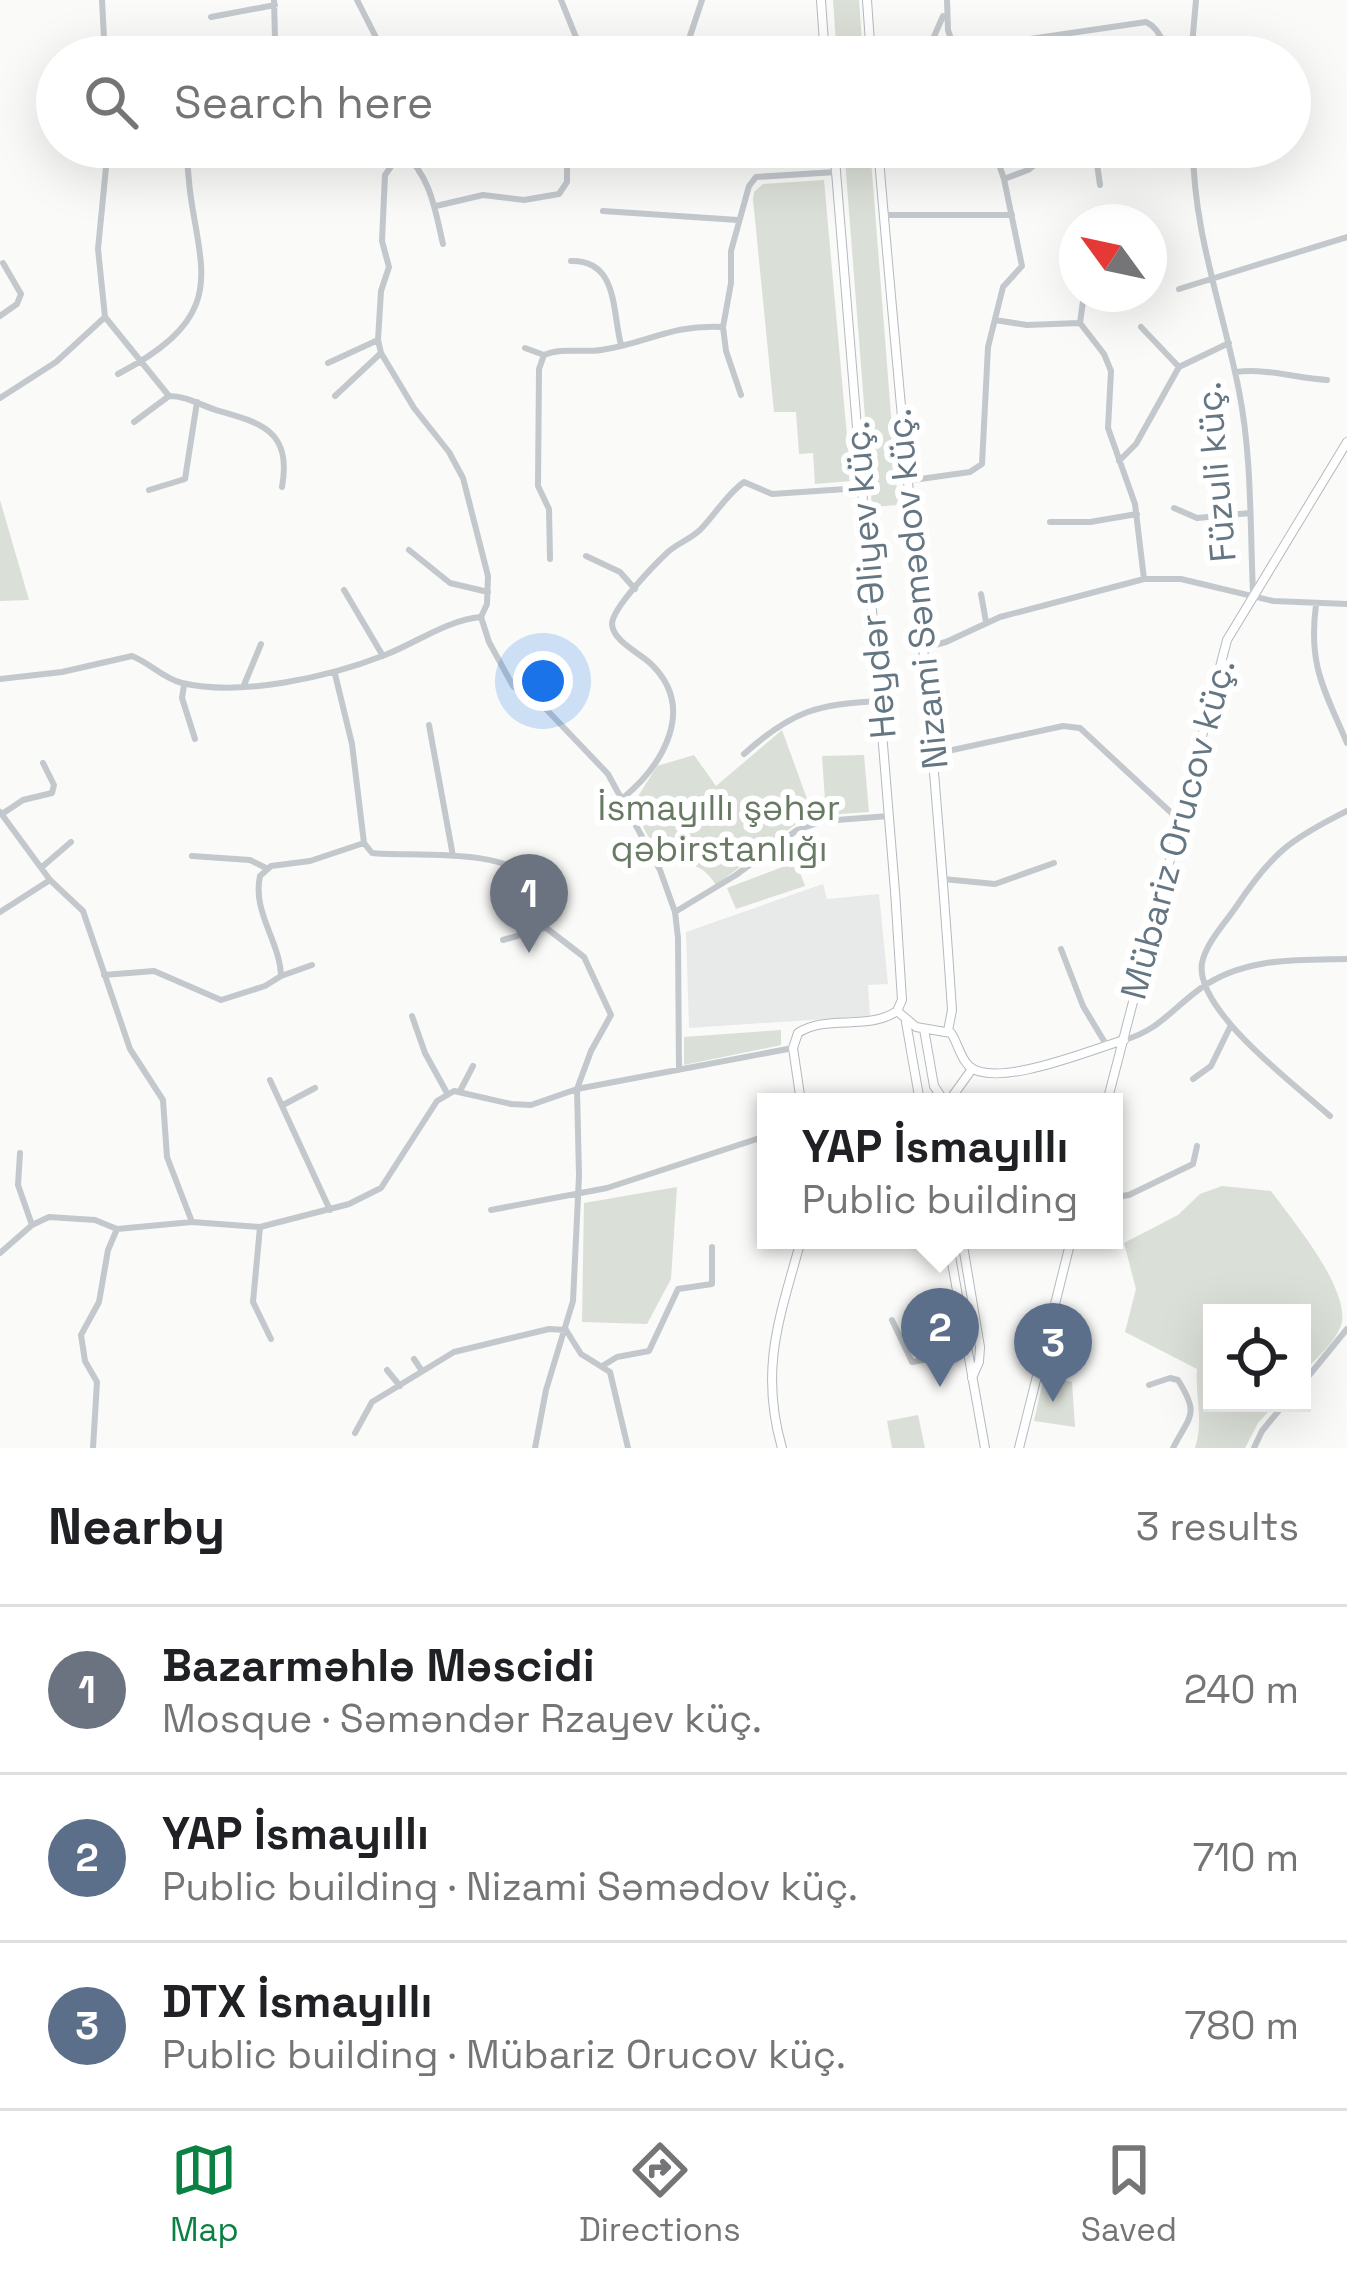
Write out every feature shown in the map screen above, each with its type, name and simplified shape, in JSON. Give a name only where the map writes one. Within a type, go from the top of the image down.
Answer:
[{"type":"street","points":[[102,0],[104,36]]},
{"type":"street","points":[[357,0],[375,36]]},
{"type":"street","points":[[561,0],[576,36]]},
{"type":"street","points":[[691,36],[702,0]]},
{"type":"street","points":[[821,0],[824,36]]},
{"type":"street","points":[[868,0],[870,36]]},
{"type":"street","points":[[935,36],[947,0]]},
{"type":"street","points":[[1193,36],[1196,0]]},
{"type":"street","points":[[212,17],[275,2],[275,36]]},
{"type":"street","points":[[945,13],[949,36]]},
{"type":"street","points":[[1064,36],[1146,22],[1159,36]]},
{"type":"street","points":[[106,168],[98,250],[104,317],[170,396],[261,424],[273,434],[286,465],[282,487]]},
{"type":"street","points":[[118,374],[181,332],[199,293],[203,253],[190,168]]},
{"type":"street","points":[[391,168],[385,176],[382,241],[389,267],[381,291],[381,353],[463,478],[488,592],[481,617],[488,642],[513,686],[546,709],[594,757],[623,798],[660,870],[675,912],[679,1070]]},
{"type":"street","points":[[418,168],[436,206],[443,244]]},
{"type":"street","points":[[436,206],[484,195],[524,200],[559,194],[568,182],[568,168]]},
{"type":"street","name":"Heydər Əliyev küç.","points":[[836,168],[889,816],[902,1000],[897,1011]]},
{"type":"street","name":"Nizami Səmədov küç.","points":[[880,168],[934,754],[952,1010],[948,1031]]},
{"type":"street","points":[[906,482],[970,472],[982,464],[984,376],[994,320],[1003,287],[1022,266],[1000,168]]},
{"type":"street","points":[[1004,179],[1031,168]]},
{"type":"street","points":[[1098,168],[1100,184]]},
{"type":"street","name":"Füzuli küç.","points":[[1194,168],[1195,204],[1245,430],[1253,597]]},
{"type":"street","points":[[741,395],[723,327],[731,283],[730,251],[756,177],[836,172]]},
{"type":"street","points":[[603,211],[738,220]]},
{"type":"street","points":[[884,214],[1012,215]]},
{"type":"street","points":[[1179,289],[1347,236]]},
{"type":"street","points":[[571,261],[599,266],[609,279],[622,345]]},
{"type":"street","points":[[0,316],[17,304],[21,294],[3,263]]},
{"type":"street","points":[[1081,312],[1079,323],[1104,354],[1111,371],[1108,428],[1137,514],[1144,578]]},
{"type":"street","points":[[0,398],[56,362],[104,317]]},
{"type":"street","points":[[994,320],[1027,325],[1079,323]]},
{"type":"street","points":[[525,348],[544,355],[622,345],[680,326],[723,327]]},
{"type":"street","points":[[1141,327],[1179,367]]},
{"type":"street","points":[[328,363],[378,340]]},
{"type":"street","name":"Füzuli küç.","points":[[1119,461],[1136,444],[1179,367],[1229,343]]},
{"type":"street","points":[[335,397],[381,353]]},
{"type":"street","points":[[544,355],[539,369],[538,486],[549,509],[550,559]]},
{"type":"street","points":[[1235,372],[1256,370],[1327,380]]},
{"type":"street","points":[[134,422],[170,396]]},
{"type":"street","points":[[149,490],[185,479],[196,402]]},
{"type":"street","name":"Mübariz Orucov küç.","points":[[1109,1093],[1227,640],[1347,442]]},
{"type":"street","points":[[623,798],[675,725],[675,709],[656,669],[616,636],[612,626],[617,610],[744,482],[772,494],[861,488]]},
{"type":"street","points":[[1174,508],[1197,518],[1250,513]]},
{"type":"street","points":[[1050,522],[1090,522],[1137,514]]},
{"type":"street","points":[[409,550],[450,583],[488,592]]},
{"type":"street","points":[[586,556],[620,572],[635,589]]},
{"type":"street","points":[[924,648],[986,622],[1144,578],[1181,579],[1253,597],[1347,604]]},
{"type":"street","points":[[344,590],[383,656]]},
{"type":"street","points":[[981,594],[986,622]]},
{"type":"street","points":[[1316,605],[1313,659],[1347,742]]},
{"type":"street","points":[[0,680],[133,656],[184,684],[244,685],[335,672],[460,621],[481,617]]},
{"type":"street","points":[[244,685],[261,644]]},
{"type":"street","points":[[335,672],[352,744],[364,843],[372,853],[489,858],[524,875],[536,920],[584,956],[611,1015],[578,1089],[573,1300],[546,1390],[535,1448]]},
{"type":"street","points":[[184,684],[182,698],[195,739]]},
{"type":"street","points":[[744,754],[796,713],[880,700]]},
{"type":"street","points":[[429,725],[453,856]]},
{"type":"street","points":[[934,754],[1063,726],[1080,728],[1179,820]]},
{"type":"street","points":[[43,763],[54,785],[52,793],[23,800],[1,813],[50,880],[83,911],[130,1049],[164,1100],[167,1157],[192,1222]]},
{"type":"street","points":[[1330,1116],[1260,1057],[1231,1024],[1204,986],[1204,955],[1262,869],[1287,843],[1347,811]]},
{"type":"street","points":[[675,912],[796,830],[824,821],[889,816]]},
{"type":"street","points":[[42,867],[71,842]]},
{"type":"street","points":[[192,856],[250,860],[266,868],[310,861],[364,843]]},
{"type":"street","points":[[943,879],[995,884],[1054,863]]},
{"type":"street","points":[[266,868],[257,892],[281,976]]},
{"type":"street","points":[[0,912],[50,880]]},
{"type":"street","points":[[503,940],[544,928]]},
{"type":"street","points":[[1061,949],[1083,1006],[1107,1046]]},
{"type":"street","points":[[905,1021],[948,1031],[972,1069],[991,1073],[1028,1069],[1159,1026],[1204,986],[1279,959],[1347,958]]},
{"type":"street","points":[[104,975],[154,971],[220,1000],[313,965]]},
{"type":"street","points":[[800,1093],[793,1048],[798,1034],[812,1026],[884,1019],[897,1011],[905,1021],[918,1093]]},
{"type":"street","points":[[412,1016],[419,1042],[447,1093]]},
{"type":"street","points":[[1193,1079],[1211,1066],[1231,1024]]},
{"type":"street","points":[[924,1029],[938,1093]]},
{"type":"street","points":[[1,1249],[49,1217],[77,1217],[117,1229],[192,1222],[260,1227],[329,1210],[381,1188],[437,1101],[447,1093],[460,1091],[520,1106],[578,1089],[793,1048]]},
{"type":"street","points":[[460,1091],[473,1066]]},
{"type":"street","points":[[954,1093],[972,1069]]},
{"type":"street","points":[[270,1080],[329,1210]]},
{"type":"street","points":[[283,1105],[315,1088]]},
{"type":"street","points":[[491,1210],[620,1184],[757,1139]]},
{"type":"street","points":[[1123,1196],[1192,1164],[1197,1146]]},
{"type":"street","points":[[20,1153],[17,1185],[32,1225]]},
{"type":"street","points":[[260,1227],[253,1302],[271,1339]]},
{"type":"street","points":[[91,1447],[97,1382],[85,1360],[81,1335],[99,1301],[108,1250],[117,1229]]},
{"type":"street","points":[[604,1365],[617,1357],[649,1351],[678,1289],[712,1284],[712,1246]]},
{"type":"street","points":[[782,1448],[771,1395],[771,1352],[799,1249]]},
{"type":"street","points":[[949,1249],[985,1448]]},
{"type":"street","points":[[964,1249],[980,1346],[971,1379]]},
{"type":"street","points":[[1019,1448],[1069,1249]]},
{"type":"street","points":[[892,1320],[912,1362],[967,1352]]},
{"type":"street","points":[[355,1432],[372,1402],[464,1349],[549,1329],[566,1330]]},
{"type":"street","points":[[1311,1374],[1345,1338],[1347,1329]]},
{"type":"street","points":[[566,1330],[581,1354],[604,1365],[612,1380],[628,1448]]},
{"type":"street","points":[[414,1358],[422,1371]]},
{"type":"street","points":[[386,1370],[400,1386]]},
{"type":"street","points":[[1149,1385],[1178,1380],[1193,1404],[1192,1417],[1173,1448]]},
{"type":"street","points":[[1254,1448],[1278,1412]]},
{"type":"shaded area","points":[[823,884],[827,899],[879,894],[888,984],[868,985],[870,1016],[689,1028],[686,932]]},
{"type":"green space","points":[[833,0],[859,0],[862,36],[836,36]]},
{"type":"green space","points":[[846,168],[872,168],[898,505],[872,507]]},
{"type":"green space","points":[[824,180],[851,481],[815,484],[813,453],[799,454],[796,412],[774,412],[753,199],[763,184]]},
{"type":"green space","points":[[0,500],[29,600],[0,601]]},
{"type":"green space","name":"İsmayıllı şəhər qəbirstanlığı","points":[[782,730],[814,818],[805,824],[800,821],[716,885],[694,866],[664,866],[632,806],[657,766],[694,755],[716,786]]},
{"type":"green space","points":[[864,755],[869,812],[826,815],[822,756]]},
{"type":"green space","points":[[796,862],[805,886],[736,909],[727,888]]},
{"type":"green space","points":[[781,1030],[781,1045],[684,1065],[684,1037]]},
{"type":"green space","points":[[1222,1186],[1271,1191],[1328,1272],[1341,1307],[1339,1329],[1311,1364],[1311,1304],[1203,1304],[1203,1412],[1268,1412],[1245,1448],[1195,1448],[1197,1369],[1125,1332],[1136,1289],[1124,1243],[1178,1215],[1200,1194]]},
{"type":"green space","points":[[677,1187],[671,1279],[647,1324],[582,1322],[584,1203]]},
{"type":"green space","points":[[1044,1376],[1072,1382],[1075,1427],[1034,1421]]},
{"type":"green space","points":[[918,1415],[925,1448],[892,1448],[887,1421]]},
{"type":"place","name":"Bazarməhlə Məscidi","points":[[529,953]]},
{"type":"place","name":"YAP İsmayıllı","points":[[940,1387]]},
{"type":"place","name":"DTX İsmayıllı","points":[[1053,1402]]}]
